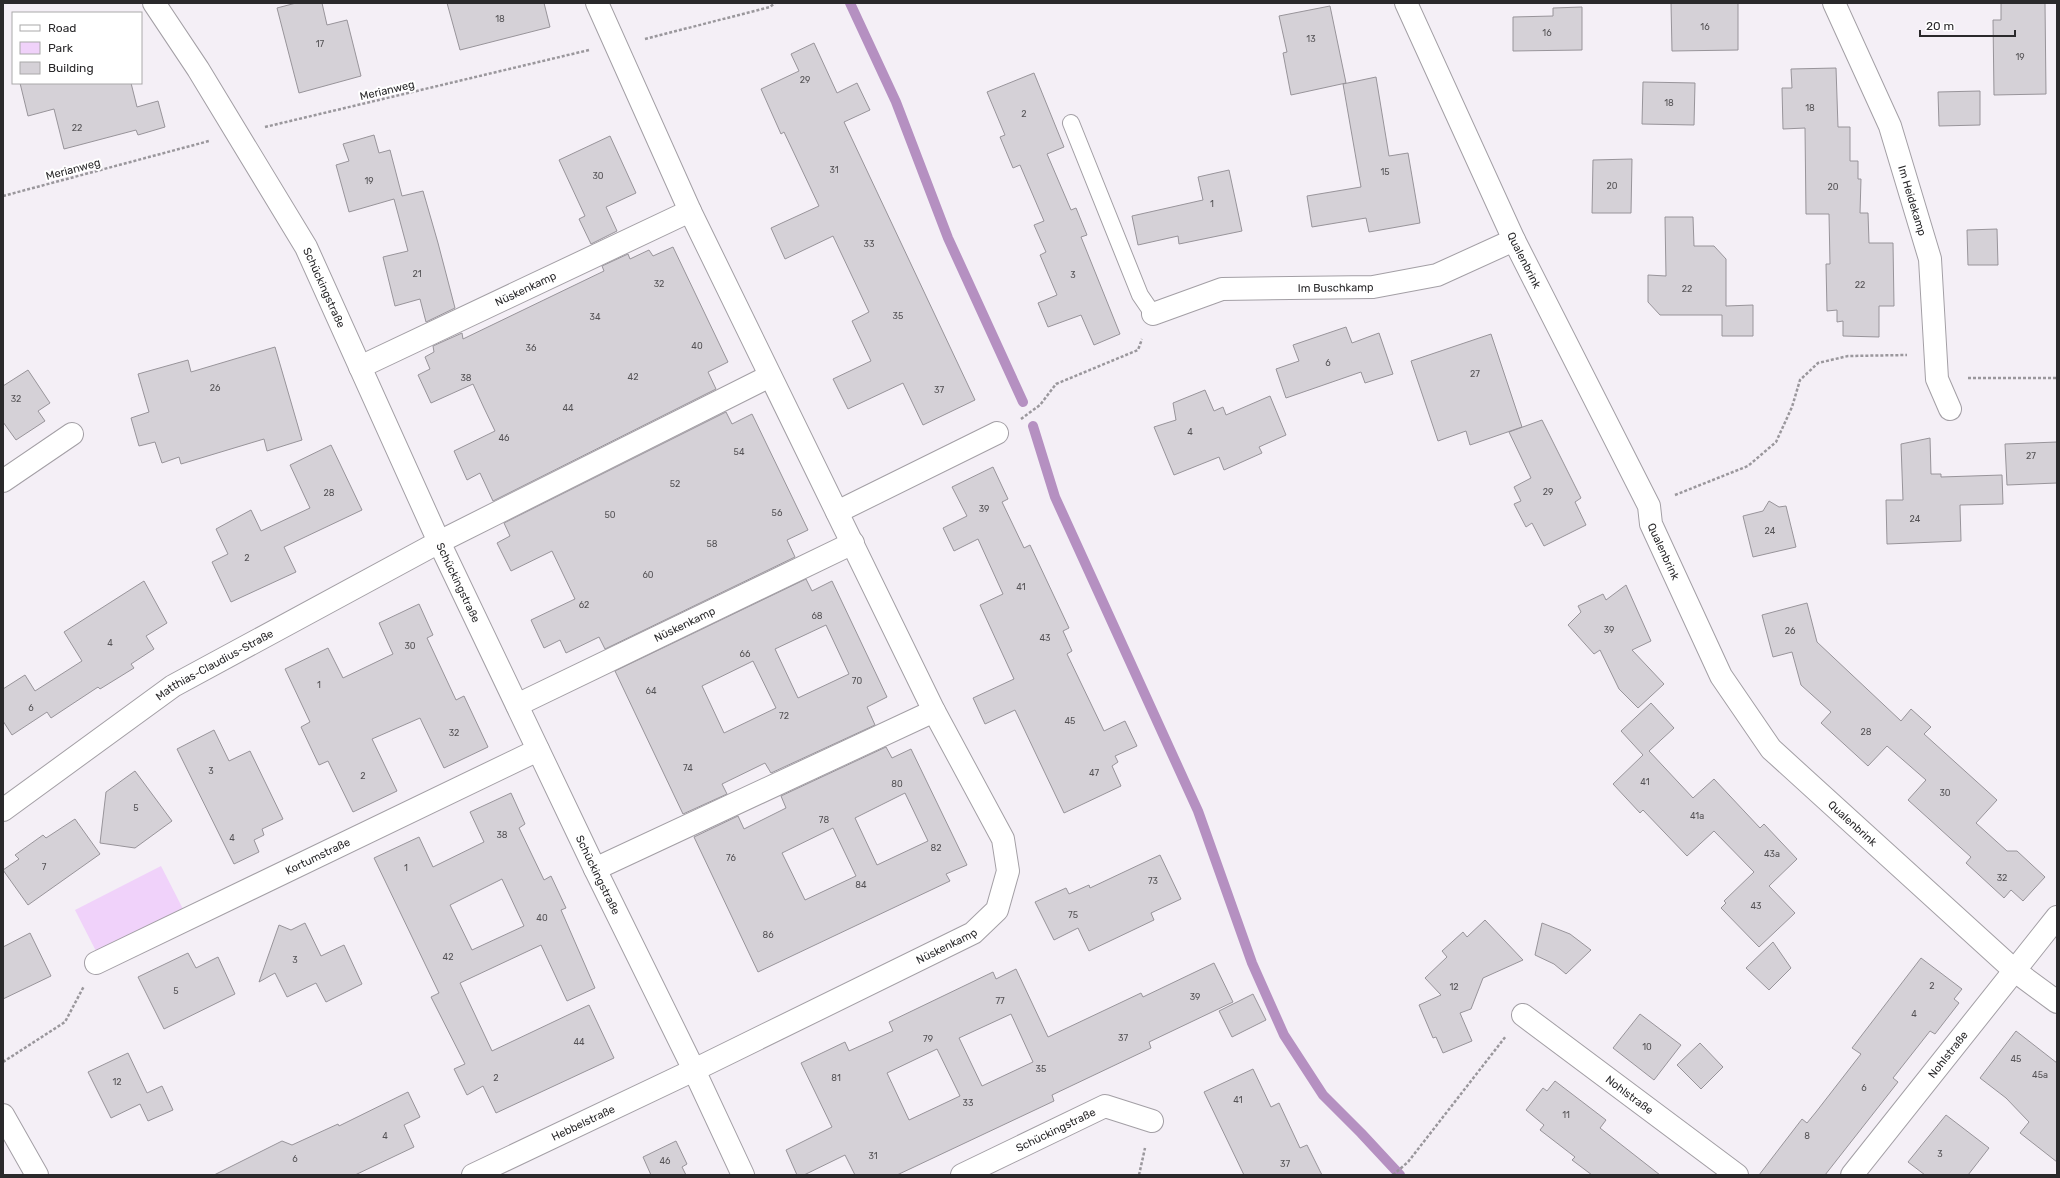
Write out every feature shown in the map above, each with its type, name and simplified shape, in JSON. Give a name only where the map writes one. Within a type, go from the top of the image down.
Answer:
[{"type":"street","name":"Schückingstraße","points":[[154,3],[238,133],[306,247],[439,542],[595,869],[694,1070],[742,1175]]},
{"type":"street","name":"Nüskenkamp","points":[[597,3],[690,211],[770,376],[934,711],[1003,839],[1008,871],[997,910],[973,933],[694,1070]]},
{"type":"street","name":"Qualenbrink","points":[[1406,3],[1514,240],[1649,506],[1651,524],[1721,676],[1771,750],[2014,971],[2057,1002]]},
{"type":"street","name":"Im Heidekamp","points":[[1834,3],[1890,126],[1930,259],[1937,379],[1950,409]]},
{"type":"street","name":"Nüskenkamp","points":[[360,366],[690,211]]},
{"type":"street","name":"Im Buschkamp","points":[[1153,314],[1222,289],[1373,287],[1437,275],[1514,240]]},
{"type":"street","points":[[439,542],[770,376]]},
{"type":"street","points":[[837,512],[997,433]]},
{"type":"street","points":[[3,481],[72,434]]},
{"type":"street","name":"Matthias-Claudius-Straße","points":[[3,810],[173,686],[439,542]]},
{"type":"street","name":"Nüskenkamp","points":[[517,705],[853,544]]},
{"type":"street","points":[[595,869],[934,711]]},
{"type":"street","name":"Kortumstraße","points":[[96,963],[538,750]]},
{"type":"street","name":"Nohlstraße","points":[[1852,1175],[2057,917]]},
{"type":"street","name":"Nohlstraße","points":[[1522,1015],[1737,1175]]},
{"type":"street","name":"Hebbelstraße","points":[[473,1175],[694,1070]]},
{"type":"street","name":"Schückingstraße","points":[[962,1175],[1105,1106],[1152,1121]]},
{"type":"street","points":[[3,1115],[37,1175]]},
{"type":"lane","points":[[1071,123],[1140,295],[1153,314]]},
{"type":"path","name":"Merianweg","points":[[3,196],[238,133],[616,44],[650,39],[770,7],[775,3]]},
{"type":"path","points":[[997,433],[1017,422],[1040,405],[1056,384],[1138,350],[1153,314]]},
{"type":"path","points":[[1649,506],[1748,466],[1776,442],[1792,407],[1800,380],[1818,363],[1848,356],[1936,355]]},
{"type":"path","points":[[1937,379],[2057,378]]},
{"type":"path","points":[[3,1062],[65,1022],[96,963]]},
{"type":"path","points":[[1393,1175],[1408,1162],[1522,1015]]},
{"type":"green space","points":[[161,866],[183,909],[97,953],[75,910]]},
{"type":"building","points":[[296,3],[322,3],[327,25],[347,20],[361,76],[299,93],[277,8]]},
{"type":"building","points":[[447,3],[544,3],[550,27],[460,50]]},
{"type":"building","points":[[1671,3],[1738,3],[1738,50],[1672,51]]},
{"type":"building","points":[[2001,3],[2045,3],[2046,94],[1994,95],[1993,20],[2001,20]]},
{"type":"building","points":[[1330,6],[1346,83],[1291,95],[1283,53],[1287,52],[1279,16]]},
{"type":"building","points":[[1582,7],[1582,50],[1513,51],[1513,17],[1553,16],[1553,8]]},
{"type":"building","points":[[814,43],[837,93],[857,83],[870,110],[844,122],[975,400],[923,425],[903,383],[848,409],[833,379],[871,361],[852,321],[869,312],[833,236],[785,259],[771,228],[819,206],[784,132],[781,134],[761,89],[799,71],[791,54]]},
{"type":"building","points":[[1836,68],[1838,127],[1850,127],[1850,161],[1858,161],[1858,179],[1861,179],[1860,213],[1868,213],[1869,243],[1893,243],[1894,306],[1879,306],[1879,337],[1843,336],[1843,321],[1837,322],[1837,310],[1827,311],[1826,264],[1830,264],[1829,214],[1806,214],[1805,128],[1783,129],[1782,88],[1792,88],[1791,69]]},
{"type":"building","points":[[1034,73],[1064,147],[1047,154],[1071,210],[1076,208],[1087,235],[1081,237],[1120,334],[1094,345],[1081,315],[1048,327],[1038,303],[1057,295],[1040,255],[1046,252],[1034,225],[1044,221],[1020,165],[1013,168],[1000,137],[1005,135],[987,92]]},
{"type":"building","points":[[1376,77],[1389,156],[1408,153],[1420,223],[1369,232],[1366,218],[1312,227],[1307,196],[1361,187],[1343,84]]},
{"type":"building","points":[[1643,82],[1695,83],[1694,125],[1642,124]]},
{"type":"building","points":[[20,84],[131,84],[137,107],[158,101],[165,127],[138,135],[136,130],[64,149],[54,109],[28,116]]},
{"type":"building","points":[[1980,91],[1980,125],[1939,126],[1938,92]]},
{"type":"building","points":[[374,135],[379,153],[390,150],[402,196],[423,191],[438,243],[455,308],[426,322],[420,299],[395,306],[383,257],[408,251],[394,199],[349,212],[336,165],[349,161],[343,144]]},
{"type":"building","points":[[610,136],[636,193],[606,207],[617,231],[591,244],[579,219],[585,216],[559,160]]},
{"type":"building","points":[[1632,159],[1631,213],[1592,213],[1593,160]]},
{"type":"building","points":[[1229,170],[1242,231],[1179,244],[1178,236],[1138,245],[1132,216],[1203,200],[1198,177]]},
{"type":"building","points":[[1665,217],[1693,217],[1694,246],[1714,246],[1726,259],[1726,306],[1753,305],[1753,336],[1722,336],[1722,315],[1660,315],[1648,302],[1648,275],[1666,276]]},
{"type":"building","points":[[1997,229],[1998,265],[1968,265],[1967,230]]},
{"type":"building","points":[[673,247],[728,362],[708,372],[716,389],[493,501],[480,473],[467,480],[454,451],[495,431],[473,384],[431,403],[418,375],[430,369],[425,357],[434,352],[433,346],[462,333],[463,339],[604,271],[602,266],[628,254],[630,259],[649,250],[653,256]]},
{"type":"building","points":[[1346,327],[1352,343],[1379,333],[1393,374],[1365,383],[1361,372],[1286,398],[1276,369],[1299,361],[1293,345]]},
{"type":"building","points":[[1491,334],[1522,427],[1470,445],[1466,431],[1438,441],[1411,361]]},
{"type":"building","points":[[275,347],[302,440],[267,451],[264,439],[181,464],[179,457],[162,463],[155,442],[139,446],[131,418],[149,412],[138,374],[188,360],[191,372]]},
{"type":"building","points":[[28,370],[50,403],[38,411],[45,421],[16,440],[3,422],[3,386]]},
{"type":"building","points":[[1205,390],[1214,411],[1223,407],[1226,415],[1270,396],[1286,435],[1259,447],[1262,453],[1224,470],[1219,457],[1174,475],[1154,427],[1176,420],[1173,403]]},
{"type":"building","points":[[726,412],[732,424],[752,414],[808,530],[787,540],[795,557],[605,649],[599,637],[566,653],[560,640],[544,648],[531,620],[575,599],[552,551],[511,571],[497,543],[510,536],[504,523]]},
{"type":"building","points":[[1542,420],[1581,498],[1575,502],[1586,525],[1544,546],[1532,523],[1526,527],[1514,504],[1521,501],[1514,487],[1531,478],[1509,432]]},
{"type":"building","points":[[1930,438],[1931,474],[1941,474],[1941,477],[2002,475],[2003,504],[1960,505],[1961,541],[1887,544],[1886,500],[1903,500],[1901,444]]},
{"type":"building","points":[[2057,442],[2057,483],[2007,485],[2005,444]]},
{"type":"building","points":[[331,445],[362,510],[284,547],[296,572],[231,602],[212,562],[228,554],[216,529],[251,510],[261,531],[310,508],[290,465]]},
{"type":"building","points":[[993,467],[1008,499],[1002,502],[1024,548],[1030,545],[1069,628],[1063,631],[1072,651],[1067,654],[1104,731],[1125,721],[1137,746],[1115,756],[1118,762],[1112,766],[1121,786],[1064,813],[1015,710],[985,724],[973,698],[1014,679],[980,605],[1003,594],[978,539],[954,551],[943,528],[967,516],[952,487]]},
{"type":"building","points":[[1769,501],[1779,507],[1786,506],[1796,547],[1753,557],[1743,516],[1763,511]]},
{"type":"building","points":[[806,579],[812,591],[832,581],[887,697],[867,707],[875,725],[771,773],[765,763],[722,784],[727,794],[683,814],[615,671]],"holes":[[[826,625],[849,674],[798,698],[775,649]],[[753,661],[776,708],[724,733],[702,686]]]},
{"type":"building","points":[[144,581],[167,623],[146,636],[154,649],[131,664],[134,668],[100,689],[98,687],[51,718],[47,712],[12,735],[3,721],[3,689],[25,675],[35,691],[82,661],[64,632]]},
{"type":"building","points":[[1626,585],[1651,641],[1632,650],[1664,684],[1638,708],[1619,689],[1600,650],[1594,654],[1568,625],[1581,612],[1578,606],[1603,594],[1606,600]]},
{"type":"building","points":[[1807,603],[1817,642],[1901,721],[1911,709],[1931,727],[1924,734],[1997,800],[1976,823],[2007,851],[2017,851],[2045,877],[2023,901],[2011,890],[2004,898],[1966,863],[1971,857],[1908,800],[1926,780],[1887,746],[1868,766],[1821,723],[1831,712],[1801,685],[1792,652],[1773,657],[1762,615]]},
{"type":"building","points":[[419,604],[433,635],[427,638],[456,700],[464,696],[488,747],[444,768],[420,718],[372,739],[397,791],[353,812],[328,761],[319,765],[301,727],[310,722],[285,669],[328,648],[343,678],[393,654],[379,623]]},
{"type":"building","points":[[1651,703],[1674,728],[1649,751],[1693,798],[1714,779],[1760,828],[1764,824],[1797,859],[1769,886],[1795,913],[1759,947],[1721,908],[1726,903],[1724,901],[1754,872],[1714,831],[1687,856],[1643,810],[1640,813],[1613,784],[1643,755],[1621,731]]},
{"type":"building","points":[[214,730],[229,761],[250,751],[283,819],[262,829],[264,835],[254,840],[259,852],[234,864],[177,749]]},
{"type":"building","points":[[886,747],[892,758],[911,749],[967,865],[946,874],[950,881],[758,972],[694,837],[738,816],[744,829],[786,808],[781,796]],"holes":[[[905,793],[928,841],[877,865],[855,818]],[[833,828],[856,876],[805,900],[782,853]]]},
{"type":"building","points":[[135,771],[172,821],[135,848],[100,843],[106,792]]},
{"type":"building","points":[[511,793],[525,824],[519,828],[544,880],[551,876],[566,908],[561,910],[595,988],[567,1001],[541,945],[460,983],[492,1051],[589,1005],[614,1058],[496,1113],[483,1086],[467,1095],[454,1069],[465,1064],[431,997],[439,993],[374,858],[419,837],[433,867],[484,842],[470,812]],"holes":[[[502,879],[524,926],[472,950],[450,905]]]},
{"type":"building","points":[[75,819],[100,854],[28,905],[3,870],[19,859],[15,855],[43,835],[46,838]]},
{"type":"building","points":[[1160,855],[1181,899],[1151,913],[1154,920],[1089,951],[1078,928],[1054,940],[1035,902],[1066,888],[1069,894],[1089,885],[1090,888]]},
{"type":"building","points":[[1485,920],[1523,960],[1483,978],[1471,1009],[1460,1013],[1472,1041],[1443,1053],[1436,1037],[1433,1038],[1419,1005],[1441,995],[1425,978],[1447,957],[1442,951],[1463,932],[1467,937]]},
{"type":"building","points":[[305,923],[321,956],[344,945],[362,984],[326,1002],[316,983],[287,997],[275,973],[259,982],[279,925],[291,930]]},
{"type":"building","points":[[1542,923],[1570,934],[1591,950],[1566,974],[1554,964],[1535,955]]},
{"type":"building","points":[[30,933],[51,976],[3,999],[3,947]]},
{"type":"building","points":[[1773,942],[1791,968],[1769,990],[1746,968]]},
{"type":"building","points":[[188,953],[196,968],[218,957],[235,994],[164,1029],[138,977]]},
{"type":"building","points":[[1921,958],[1962,989],[1954,999],[1959,1003],[1935,1034],[1930,1031],[1893,1078],[1898,1082],[1825,1175],[1759,1175],[1802,1119],[1807,1123],[1861,1054],[1852,1048]]},
{"type":"building","points":[[1214,963],[1233,1002],[1149,1042],[1151,1048],[1052,1095],[1054,1101],[897,1175],[855,1175],[845,1155],[804,1175],[797,1175],[786,1150],[832,1127],[801,1063],[845,1042],[849,1051],[893,1031],[889,1022],[993,972],[996,979],[1016,969],[1048,1037],[1141,993],[1143,997]],"holes":[[[1011,1014],[1033,1062],[982,1086],[959,1038]],[[937,1049],[960,1096],[909,1120],[887,1073]]]},
{"type":"building","points":[[1253,994],[1266,1020],[1232,1037],[1219,1011]]},
{"type":"building","points":[[1640,1014],[1681,1045],[1654,1080],[1613,1048]]},
{"type":"building","points":[[2016,1031],[2057,1063],[2057,1162],[2020,1133],[2029,1122],[2006,1098],[1980,1078]]},
{"type":"building","points":[[1700,1043],[1723,1067],[1701,1089],[1677,1065]]},
{"type":"building","points":[[128,1053],[147,1093],[162,1086],[173,1110],[148,1121],[140,1104],[111,1118],[88,1072]]},
{"type":"building","points":[[1253,1069],[1271,1107],[1279,1103],[1300,1148],[1307,1145],[1322,1175],[1244,1175],[1204,1092]]},
{"type":"building","points":[[1555,1081],[1606,1120],[1600,1128],[1660,1175],[1592,1175],[1572,1160],[1575,1157],[1540,1130],[1544,1125],[1526,1110],[1543,1088],[1547,1091]]},
{"type":"building","points":[[408,1092],[420,1117],[404,1125],[414,1147],[355,1175],[214,1175],[282,1141],[292,1145],[338,1124],[339,1126]]},
{"type":"building","points":[[1946,1115],[1989,1148],[1968,1175],[1925,1175],[1908,1162]]},
{"type":"building","points":[[676,1141],[687,1164],[682,1167],[686,1175],[651,1175],[643,1157]]},
{"type":"waterway","points":[[850,3],[896,102],[948,238],[1023,402]]},
{"type":"waterway","points":[[1033,426],[1055,497],[1198,811],[1252,963],[1284,1035],[1323,1095],[1400,1175]]}]
